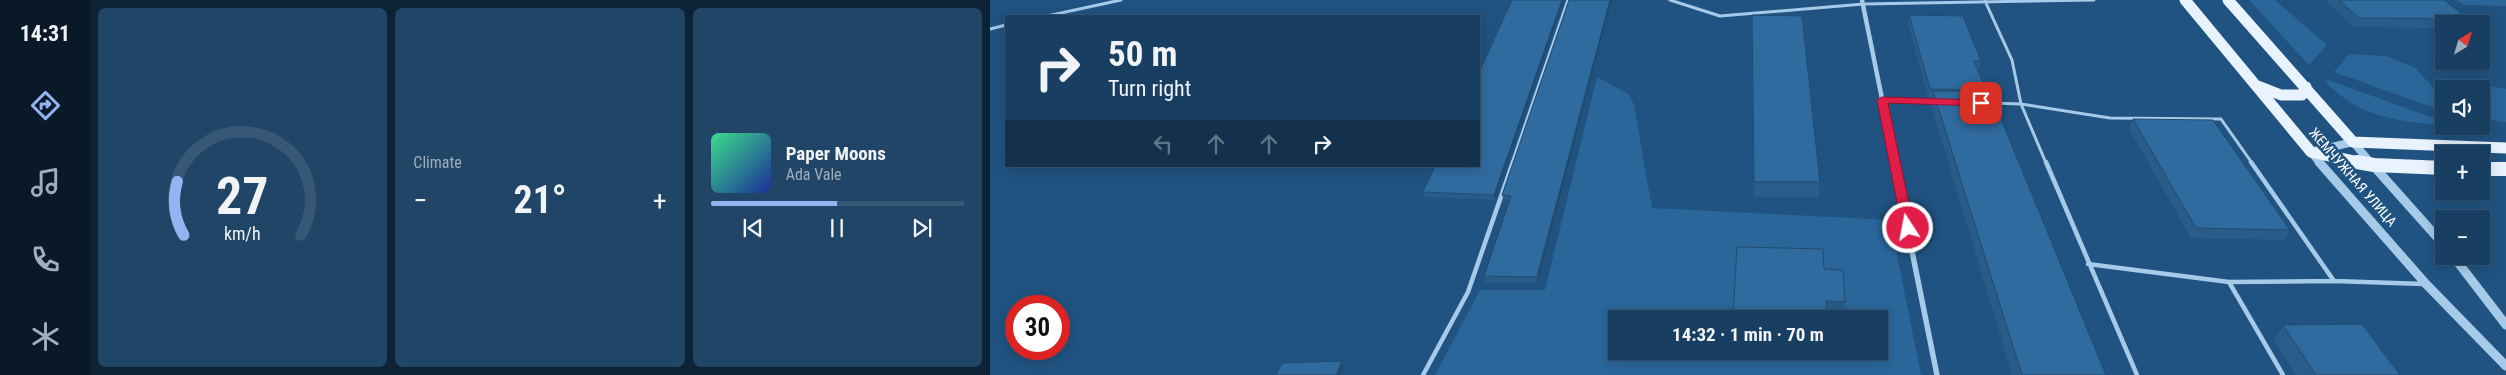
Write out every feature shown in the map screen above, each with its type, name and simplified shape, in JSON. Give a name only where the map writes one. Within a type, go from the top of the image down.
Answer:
[{"type":"main road","name":"ЖЕМЧУЖНАЯ УЛИЦА","points":[[2185,0],[2311,152]]},
{"type":"main road","name":"ЖЕМЧУЖНАЯ УЛИЦА","points":[[2228,0],[2353,142]]},
{"type":"main road","points":[[2256,85],[2290,96],[2302,95],[2306,87]]},
{"type":"main road","points":[[2353,142],[2506,148]]},
{"type":"main road","points":[[2311,152],[2374,165],[2435,168]]},
{"type":"main road","points":[[2490,169],[2506,169]]},
{"type":"street","points":[[1863,2],[1937,375]]},
{"type":"street","points":[[2311,152],[2353,142],[2435,235]]},
{"type":"street","name":"ЖЕМЧУЖНАЯ УЛИЦА","points":[[2311,152],[2426,284],[2506,366]]},
{"type":"street","points":[[2460,265],[2506,325]]},
{"type":"lane","points":[[1052,15],[1121,0]]},
{"type":"lane","points":[[1423,375],[1468,292],[1568,0]]},
{"type":"lane","points":[[1670,0],[1674,3],[1720,16],[1863,2],[2094,0]]},
{"type":"lane","points":[[1985,1],[2012,60],[2021,104],[2137,375]]},
{"type":"lane","points":[[990,29],[1005,25]]},
{"type":"lane","points":[[1882,100],[1942,102]]},
{"type":"lane","points":[[1981,103],[2021,104],[2110,118],[2221,119],[2334,281]]},
{"type":"lane","points":[[2088,264],[2229,282],[2334,281],[2426,284]]},
{"type":"lane","points":[[2229,282],[2283,375]]},
{"type":"shaded area","points":[[2249,0],[2275,0],[2327,45],[2309,65]]},
{"type":"shaded area","points":[[2457,0],[2506,0],[2506,6],[2464,5]]},
{"type":"shaded area","points":[[2349,54],[2386,56],[2415,68],[2435,89],[2435,108],[2334,72]]},
{"type":"shaded area","points":[[1597,77],[1629,94],[1634,105],[1652,208],[1890,220],[1921,375],[1435,375],[1480,290],[1545,290]]},
{"type":"shaded area","points":[[2328,80],[2435,118],[2435,124],[2395,119],[2366,110],[2338,94],[2326,82]]},
{"type":"shaded area","points":[[2490,86],[2506,89],[2506,122],[2490,120]]},
{"type":"building","points":[[1512,0],[1562,0],[1494,195],[1423,192],[1435,167],[1480,167],[1480,70]]},
{"type":"building","points":[[1569,0],[1610,0],[1537,277],[1484,276],[1511,196],[1502,195]]},
{"type":"building","points":[[2339,0],[2444,0],[2464,15],[2435,15],[2435,19],[2359,18]]},
{"type":"building","points":[[1752,15],[1802,16],[1820,182],[1754,182]]},
{"type":"building","points":[[1909,15],[1963,16],[1981,61],[1974,61],[1986,90],[1930,89]]},
{"type":"building","points":[[1933,91],[1990,92],[2106,375],[2022,375]]},
{"type":"building","points":[[2133,119],[2213,120],[2290,230],[2196,228]]},
{"type":"building","points":[[1737,247],[1823,249],[1824,269],[1843,270],[1845,302],[1826,301],[1826,310],[1733,310]]},
{"type":"building","points":[[2362,324],[2400,375],[2316,375],[2283,325]]},
{"type":"building","points":[[1342,361],[1336,375],[1276,375],[1282,363]]},
{"type":"route","points":[[1908,228],[1882,100],[1981,103]]}]
